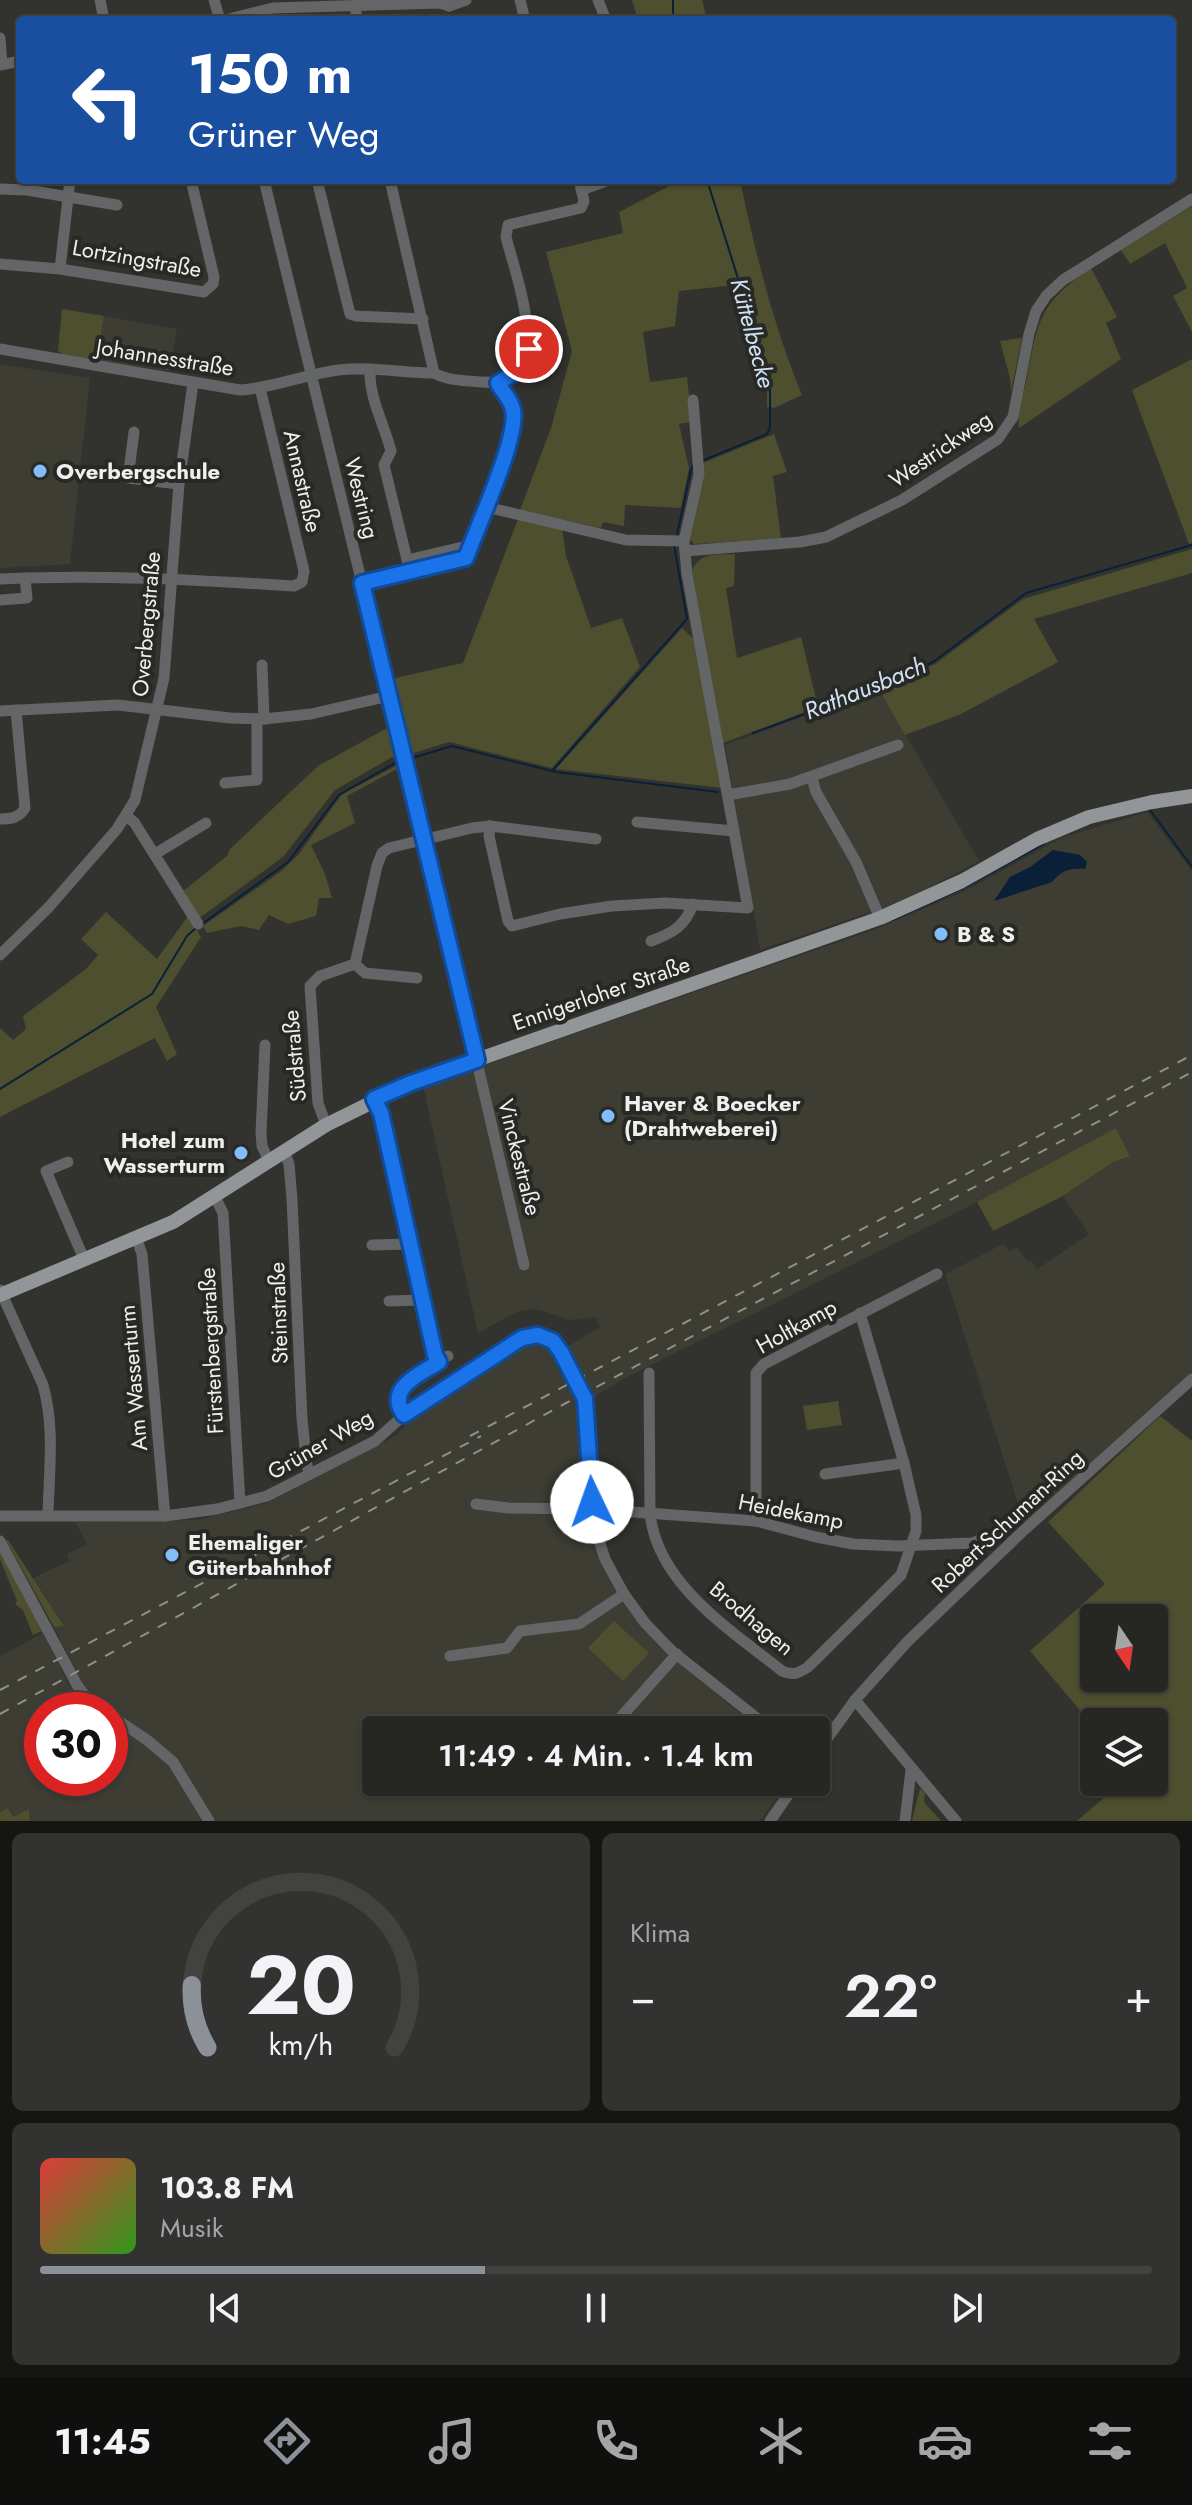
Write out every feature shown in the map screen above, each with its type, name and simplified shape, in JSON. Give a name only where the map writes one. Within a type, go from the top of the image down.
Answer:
[{"type":"main road","name":"Ennigerloher Straße","points":[[0,1293],[173,1222],[326,1125],[411,1083],[880,918],[962,881],[1061,828],[1116,809],[1192,796]]},
{"type":"street","points":[[240,16],[273,8],[328,2],[440,3],[452,11],[466,0]]},
{"type":"street","points":[[356,4],[356,16]]},
{"type":"street","points":[[0,38],[1,64]]},
{"type":"street","name":"Lortzingstraße","points":[[70,184],[60,269],[199,293],[209,290],[214,277],[192,184]]},
{"type":"street","name":"Westring","points":[[265,184],[477,1060]]},
{"type":"street","points":[[318,184],[350,314],[423,319]]},
{"type":"street","points":[[391,184],[434,373]]},
{"type":"street","points":[[362,583],[408,566],[466,558],[512,434],[512,403],[498,383],[519,370],[529,349],[529,331],[506,237],[508,225],[581,208],[584,201],[580,185]]},
{"type":"street","points":[[0,189],[69,196],[117,205]]},
{"type":"street","name":"Westrickweg","points":[[486,507],[626,540],[684,546],[800,542],[834,534],[902,500],[998,439],[1013,417],[1029,334],[1036,311],[1046,296],[1082,268],[1192,199]]},
{"type":"street","points":[[0,264],[60,269]]},
{"type":"street","name":"Johannesstraße","points":[[0,349],[240,390],[345,369],[434,373],[446,378],[498,383]]},
{"type":"street","points":[[370,370],[380,420],[385,426],[391,451],[384,465],[408,566]]},
{"type":"street","name":"Overbergstraße","points":[[0,955],[49,907],[127,817],[135,800],[164,678],[179,484],[193,383]]},
{"type":"street","name":"Annastraße","points":[[170,579],[294,586],[302,582],[304,571],[260,388]]},
{"type":"street","points":[[490,826],[489,836],[508,921],[512,926],[592,908],[693,904],[748,908],[684,546],[699,474],[693,400]]},
{"type":"street","points":[[134,432],[128,478],[179,484]]},
{"type":"street","points":[[0,600],[27,598],[25,578]]},
{"type":"street","points":[[0,579],[170,579]]},
{"type":"street","points":[[225,783],[257,780],[262,665]]},
{"type":"street","points":[[0,711],[118,705],[261,719],[311,714],[389,696]]},
{"type":"street","points":[[0,819],[13,819],[25,808],[16,710]]},
{"type":"street","points":[[728,795],[812,778],[898,745]]},
{"type":"street","points":[[812,778],[816,792],[856,862],[880,918]]},
{"type":"street","points":[[127,817],[134,822],[198,924]]},
{"type":"street","points":[[637,822],[734,831]]},
{"type":"street","points":[[155,854],[206,823]]},
{"type":"street","points":[[417,978],[365,973],[355,964],[382,853],[389,848],[490,826],[596,839]]},
{"type":"street","points":[[651,941],[679,928],[688,918],[693,904]]},
{"type":"street","name":"Südstraße","points":[[326,1125],[318,1103],[310,986],[320,976],[355,964]]},
{"type":"street","points":[[265,1045],[261,1133],[262,1146],[269,1161]]},
{"type":"street","name":"Vinckestraße","points":[[477,1060],[524,1265]]},
{"type":"street","points":[[374,1099],[381,1113],[435,1355],[444,1359],[402,1385],[398,1397],[399,1409],[404,1415]]},
{"type":"street","name":"Steinstraße","points":[[284,1151],[290,1176],[302,1419],[310,1474]]},
{"type":"street","points":[[68,1162],[46,1171],[84,1259]]},
{"type":"street","name":"Fürstenbergstraße","points":[[215,1197],[223,1213],[240,1503]]},
{"type":"street","name":"Am Wasserturm","points":[[136,1237],[142,1254],[165,1516]]},
{"type":"street","points":[[372,1245],[410,1244]]},
{"type":"street","name":"Holtkamp","points":[[756,1521],[756,1373],[764,1364],[937,1274]]},
{"type":"street","points":[[0,1293],[48,1402],[48,1515]]},
{"type":"street","points":[[389,1301],[423,1300]]},
{"type":"street","name":"Holtkamp","points":[[860,1313],[916,1515],[912,1545]]},
{"type":"street","name":"Grüner Weg","points":[[0,1516],[165,1516],[240,1503],[278,1492],[375,1441],[404,1415],[522,1338],[533,1335],[547,1338],[561,1352],[585,1399],[592,1509]]},
{"type":"street","points":[[649,1373],[650,1514]]},
{"type":"street","name":"Robert-Schuman-Ring","points":[[830,1735],[855,1700],[908,1641],[1192,1379]]},
{"type":"street","points":[[825,1474],[904,1463]]},
{"type":"street","name":"Heidekamp","points":[[476,1504],[756,1521],[833,1541],[912,1545],[972,1543],[982,1539]]},
{"type":"street","points":[[592,1509],[605,1559],[624,1594],[645,1623],[677,1654],[754,1716]]},
{"type":"street","name":"Brodhagen","points":[[650,1514],[652,1531],[661,1555],[688,1590],[721,1622],[782,1671],[790,1674],[808,1667],[901,1575],[912,1545]]},
{"type":"street","points":[[0,1541],[82,1692]]},
{"type":"street","points":[[450,1656],[507,1648],[520,1631],[579,1624],[624,1594]]},
{"type":"street","points":[[622,1716],[677,1654]]},
{"type":"street","points":[[855,1700],[956,1821]]},
{"type":"street","points":[[128,1727],[173,1762],[209,1821]]},
{"type":"street","points":[[905,1821],[911,1770]]},
{"type":"street","points":[[770,1821],[787,1796]]},
{"type":"shaded area","points":[[104,316],[177,329],[170,371],[97,360]]},
{"type":"shaded area","name":"Overbergschule","points":[[0,364],[90,378],[70,564],[0,568]]},
{"type":"shaded area","points":[[879,689],[979,861],[885,907],[760,950],[725,745]]},
{"type":"shaded area","points":[[1147,812],[1192,871],[1192,1374],[1024,1523],[945,1274],[1003,1244],[1009,1251],[1017,1247],[1037,1269],[1089,1234],[1063,1196],[1112,1163],[1130,1156],[1116,1128],[977,1202],[621,1380],[590,1400],[565,1348],[600,1327],[596,1317],[570,1320],[530,1309],[517,1312],[478,1333],[423,1086],[876,929],[965,891],[1061,838]]},
{"type":"shaded area","points":[[528,1342],[546,1344],[556,1353],[580,1399],[585,1502],[591,1535],[618,1596],[641,1627],[668,1655],[744,1716],[362,1716],[362,1796],[777,1796],[760,1821],[30,1821],[29,1809],[13,1817],[8,1808],[0,1812],[0,1656],[43,1633],[69,1685],[80,1680],[54,1627],[63,1624],[33,1578],[69,1561],[67,1554],[87,1544],[75,1522],[199,1520],[267,1503],[397,1435],[419,1410]]},
{"type":"green space","points":[[632,0],[702,0],[706,16],[637,16]]},
{"type":"green space","points":[[673,184],[741,184],[766,289],[802,395],[774,408],[767,407],[767,380],[736,285],[679,291],[675,326],[643,332],[650,382],[687,377],[692,422],[679,424],[689,468],[681,508],[625,505],[624,526],[603,522],[601,528],[520,510],[551,428],[572,351],[546,252],[623,233],[619,212]]},
{"type":"green space","points":[[1192,206],[1192,332],[1173,296],[1187,288],[1165,243],[1130,264],[1121,250]]},
{"type":"green space","points":[[1091,268],[1117,317],[1106,323],[1121,359],[1019,428],[1034,341],[1044,314],[1061,292]]},
{"type":"green space","points":[[62,309],[104,316],[97,360],[64,355],[58,351]]},
{"type":"green space","points":[[1022,338],[1011,392],[1000,341]]},
{"type":"green space","points":[[1192,359],[1192,543],[1189,544],[1132,390]]},
{"type":"green space","points":[[774,434],[787,472],[773,476],[781,539],[694,544],[689,538],[703,463]]},
{"type":"green space","points":[[518,519],[562,528],[566,556],[591,628],[622,618],[640,667],[552,768],[449,742],[410,754],[391,679],[463,663]]},
{"type":"green space","points":[[1192,549],[1192,573],[1034,619],[1058,662],[961,714],[905,735],[879,689],[935,664],[1023,599]]},
{"type":"green space","points":[[735,554],[734,586],[726,588],[737,658],[801,637],[818,707],[723,743],[692,571],[704,558]]},
{"type":"green space","points":[[682,628],[694,639],[723,788],[556,769]]},
{"type":"green space","points":[[387,728],[394,756],[335,790],[283,857],[198,919],[182,892],[227,856],[230,849],[318,766]]},
{"type":"green space","points":[[396,766],[397,769],[347,796],[355,823],[311,845],[332,898],[319,898],[316,916],[288,924],[269,915],[259,930],[241,926],[207,933],[203,926],[280,872],[298,855],[342,794]]},
{"type":"green space","points":[[106,912],[157,959],[189,915],[201,937],[156,1007],[177,1054],[167,1061],[155,1038],[0,1117],[0,1028],[13,1040],[26,1029],[23,1016],[86,969],[98,955],[81,939]]},
{"type":"green space","points":[[1116,1128],[1130,1156],[1112,1163],[1063,1196],[993,1231],[977,1202]]},
{"type":"green space","points":[[838,1401],[842,1425],[807,1430],[803,1406]]},
{"type":"green space","points":[[1160,1416],[1192,1441],[1192,1821],[1077,1821],[1106,1796],[1168,1796],[1168,1708],[1080,1710],[1030,1651],[1080,1606],[1080,1692],[1168,1692],[1168,1604],[1083,1604],[1105,1584],[1048,1522]]},
{"type":"green space","points":[[8,1540],[64,1626],[54,1627]]},
{"type":"green space","points":[[0,1551],[42,1631],[33,1635],[23,1610],[15,1604],[17,1601],[0,1559]]},
{"type":"green space","points":[[614,1621],[649,1653],[623,1681],[588,1648]]},
{"type":"green space","points":[[920,1788],[925,1793],[924,1802],[941,1821],[912,1821]]},
{"type":"green space","points":[[8,1808],[13,1817],[29,1809],[30,1821],[0,1821],[0,1812]]},
{"type":"water","points":[[1053,850],[1080,855],[1087,862],[1085,869],[1067,871],[1052,882],[994,901],[1010,877]]},
{"type":"waterway","name":"Küttelbecke","points":[[673,0],[673,16]]},
{"type":"waterway","name":"Küttelbecke","points":[[704,460],[767,434],[770,428],[770,380],[708,184]]},
{"type":"waterway","name":"Küttelbecke","points":[[677,535],[694,464]]},
{"type":"waterway","name":"Küttelbecke","points":[[552,771],[687,619],[674,545]]},
{"type":"waterway","name":"Rathausbach","points":[[753,733],[881,686],[933,662],[1026,593],[1192,545]]},
{"type":"waterway","name":"Rathausbach","points":[[412,758],[452,746],[556,772],[718,792]]},
{"type":"waterway","name":"Rathausbach","points":[[202,924],[288,862],[339,795],[395,763]]},
{"type":"waterway","points":[[1150,810],[1192,867]]},
{"type":"waterway","points":[[892,920],[963,888],[1045,843]]},
{"type":"waterway","name":"Rathausbach","points":[[0,1089],[152,994],[187,936],[197,927]]},
{"type":"railway","points":[[470,1436],[1192,1055]]},
{"type":"railway","points":[[0,1714],[566,1403],[1192,1072]]},
{"type":"railway","points":[[0,1690],[481,1436]]},
{"type":"place","name":"Overbergschule","points":[[40,471]]},
{"type":"place","name":"B & S","points":[[941,934]]},
{"type":"place","name":"Haver & Boecker (Drahtweberei)","points":[[608,1116]]},
{"type":"place","name":"Hotel zum Wasserturm","points":[[241,1153]]},
{"type":"place","name":"Ehemaliger Güterbahnhof","points":[[172,1555]]},
{"type":"route","points":[[529,349],[519,370],[498,383],[512,403],[512,434],[466,558],[362,583],[477,1060],[374,1099],[381,1113],[439,1362],[402,1385],[398,1397],[399,1409],[404,1415],[522,1338],[538,1335],[547,1338],[561,1352],[585,1399],[592,1502]]}]
